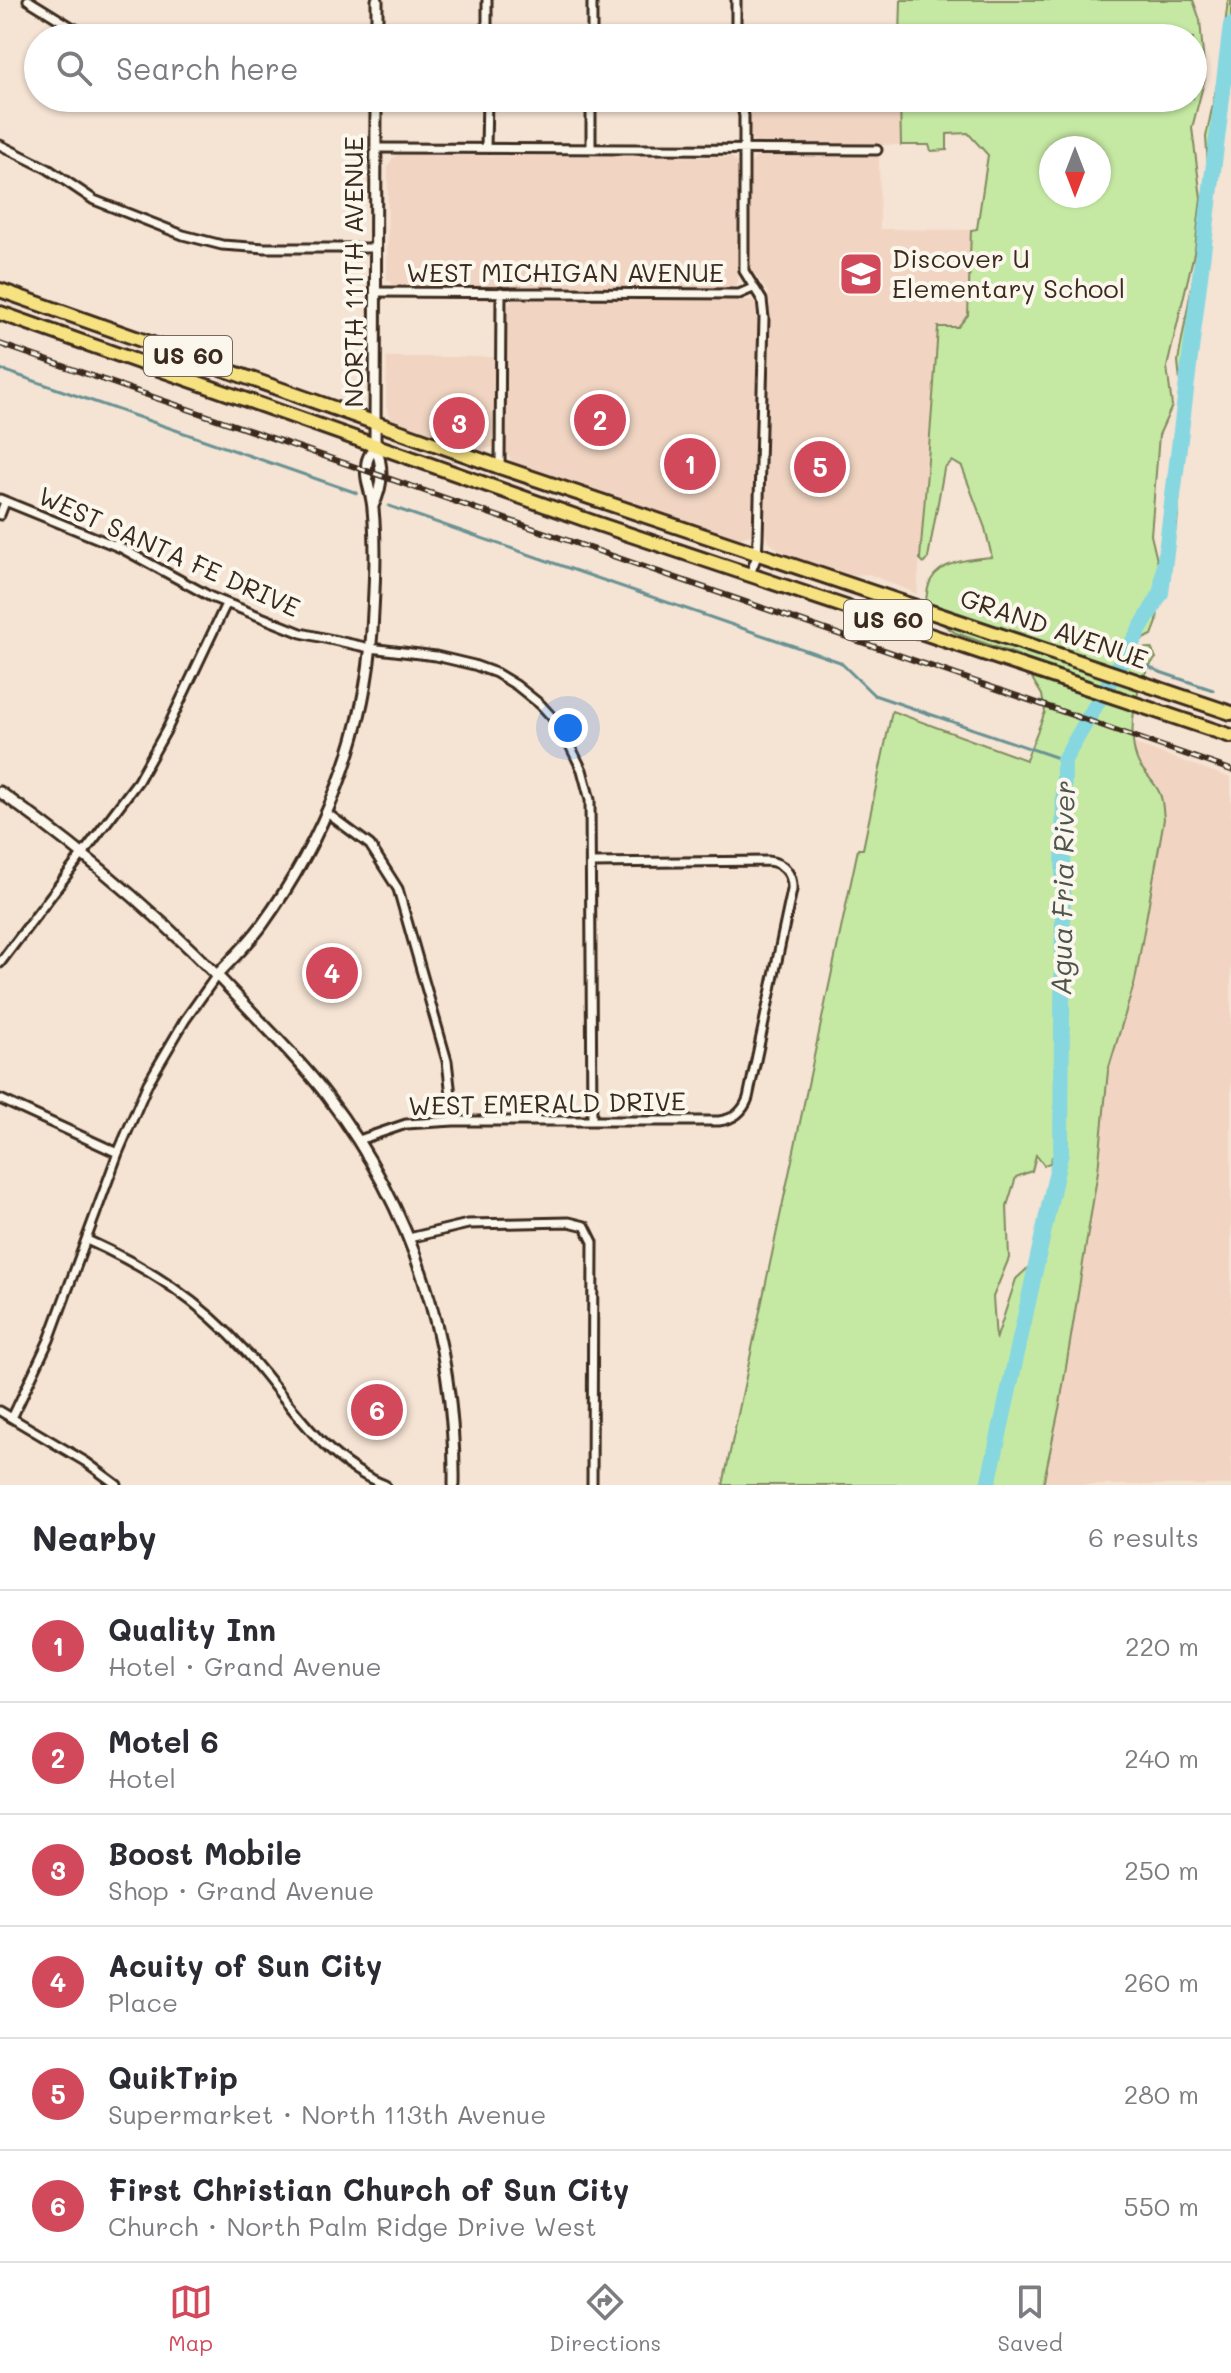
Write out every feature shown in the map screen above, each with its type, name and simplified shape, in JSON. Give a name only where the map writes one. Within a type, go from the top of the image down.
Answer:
[{"type":"highway","name":"GRAND AVENUE","points":[[0,290],[757,556],[1031,644],[1231,713]]},
{"type":"highway","name":"GRAND AVENUE","points":[[0,313],[375,446],[1227,734]]},
{"type":"street","points":[[28,0],[67,24]]},
{"type":"street","points":[[377,0],[377,24]]},
{"type":"street","points":[[487,0],[487,24]]},
{"type":"street","points":[[592,0],[592,24]]},
{"type":"street","points":[[736,0],[736,24]]},
{"type":"street","name":"NORTH 111TH AVENUE","points":[[12,1418],[49,1340],[118,1153],[159,1064],[195,1005],[263,923],[298,870],[327,813],[357,724],[370,648],[373,506],[381,490],[382,460],[375,446],[376,112]]},
{"type":"street","points":[[486,148],[487,112]]},
{"type":"street","points":[[591,112],[591,149]]},
{"type":"street","points":[[743,112],[744,271],[762,300],[764,318],[757,556],[750,574]]},
{"type":"street","points":[[0,145],[48,169],[94,200],[183,235],[222,245],[265,248],[376,248]]},
{"type":"street","points":[[377,148],[877,150]]},
{"type":"street","name":"WEST MICHIGAN AVENUE","points":[[375,292],[739,294],[753,288]]},
{"type":"street","points":[[500,467],[501,292]]},
{"type":"street","points":[[0,515],[3,500]]},
{"type":"street","name":"WEST SANTA FE DRIVE","points":[[3,500],[121,548],[226,604],[301,633],[474,665],[516,685],[541,705],[571,742],[586,781],[591,807],[592,1120]]},
{"type":"street","points":[[0,963],[138,781],[167,729],[226,604]]},
{"type":"street","points":[[0,792],[162,922],[217,975],[326,1094],[359,1140],[409,1238],[437,1326],[447,1369],[454,1437],[454,1485]]},
{"type":"street","points":[[327,813],[370,845],[398,889],[447,1061],[454,1121]]},
{"type":"street","name":"WEST EMERALD DRIVE","points":[[359,1140],[406,1124],[454,1121],[719,1121],[738,1114],[748,1098],[792,890],[788,870],[768,861],[592,863]]},
{"type":"street","points":[[0,1099],[118,1153]]},
{"type":"street","points":[[409,1238],[479,1223],[569,1222],[585,1226],[593,1242],[592,1485]]},
{"type":"street","points":[[87,1240],[135,1262],[182,1292],[246,1352],[317,1439],[345,1464],[385,1485]]},
{"type":"street","points":[[0,1411],[86,1462],[117,1485]]},
{"type":"shaded area","points":[[749,112],[900,112],[901,145],[758,144],[752,140]]},
{"type":"shaded area","points":[[398,155],[732,157],[737,163],[738,282],[731,288],[395,287],[387,279],[388,167]]},
{"type":"shaded area","points":[[756,157],[879,157],[880,229],[971,230],[968,315],[958,327],[938,327],[931,451],[926,475],[917,594],[869,574],[851,575],[781,552],[768,541],[765,532],[770,302],[767,291],[751,269],[751,163]]},
{"type":"shaded area","points":[[513,300],[755,302],[758,307],[754,526],[750,535],[738,539],[514,464],[506,452],[507,306]]},
{"type":"shaded area","points":[[387,357],[494,357],[493,447],[479,451],[392,419],[386,406]]},
{"type":"shaded area","points":[[1132,743],[1231,778],[1231,1485],[1043,1485],[1060,1404],[1098,1171],[1108,1071],[1135,981],[1164,819],[1160,794],[1138,763]]},
{"type":"green space","points":[[901,0],[1193,0],[1200,24],[900,24]]},
{"type":"green space","points":[[1228,0],[1231,0],[1231,68],[1225,111],[1213,146],[1210,194],[1206,137],[1220,70]]},
{"type":"green space","points":[[900,112],[1196,112],[1192,128],[1201,198],[1195,249],[1167,367],[1172,406],[1159,435],[1151,535],[1160,573],[1157,622],[1152,635],[1134,643],[1111,644],[1113,650],[1151,648],[1156,658],[1138,693],[1133,739],[1139,764],[1160,794],[1164,819],[1135,981],[1108,1071],[1098,1171],[1060,1404],[1043,1485],[723,1485],[858,849],[863,849],[892,711],[1026,760],[1045,712],[1042,695],[1018,655],[956,633],[925,613],[928,587],[936,573],[950,564],[992,557],[985,528],[962,467],[952,461],[944,469],[928,558],[924,563],[920,559],[938,327],[958,327],[968,315],[971,230],[977,229],[988,155],[968,133],[947,134],[947,150],[931,151],[929,145],[901,145]],"holes":[[[1036,1155],[1044,1165],[1050,1163],[1052,1157],[1063,1159],[1046,1251],[1016,1279],[996,1340],[993,1297],[1009,1258],[1007,1206],[1016,1177],[1032,1171]]]},
{"type":"green space","points":[[1197,257],[1201,275],[1188,358],[1188,405],[1177,524],[1166,567],[1165,541],[1174,434],[1182,403],[1178,361]]},
{"type":"waterway","name":"Agua Fria River","points":[[988,1485],[1061,1152],[1064,760],[1161,593],[1231,25]]},
{"type":"waterway","points":[[0,369],[357,493]]},
{"type":"waterway","points":[[389,506],[840,662],[874,695],[1064,760]]},
{"type":"waterway","points":[[1125,654],[1160,672],[1213,690]]},
{"type":"railway","points":[[0,344],[1231,770]]},
{"type":"place","name":"Discover U Elementary School","points":[[861,274]]},
{"type":"place","name":"Motel 6","points":[[600,420]]},
{"type":"place","name":"Boost Mobile","points":[[459,423]]},
{"type":"place","name":"Quality Inn","points":[[690,464]]},
{"type":"place","name":"QuikTrip","points":[[820,467]]},
{"type":"place","name":"Acuity of Sun City","points":[[332,973]]},
{"type":"place","name":"First Christian Church of Sun City","points":[[377,1410]]}]
